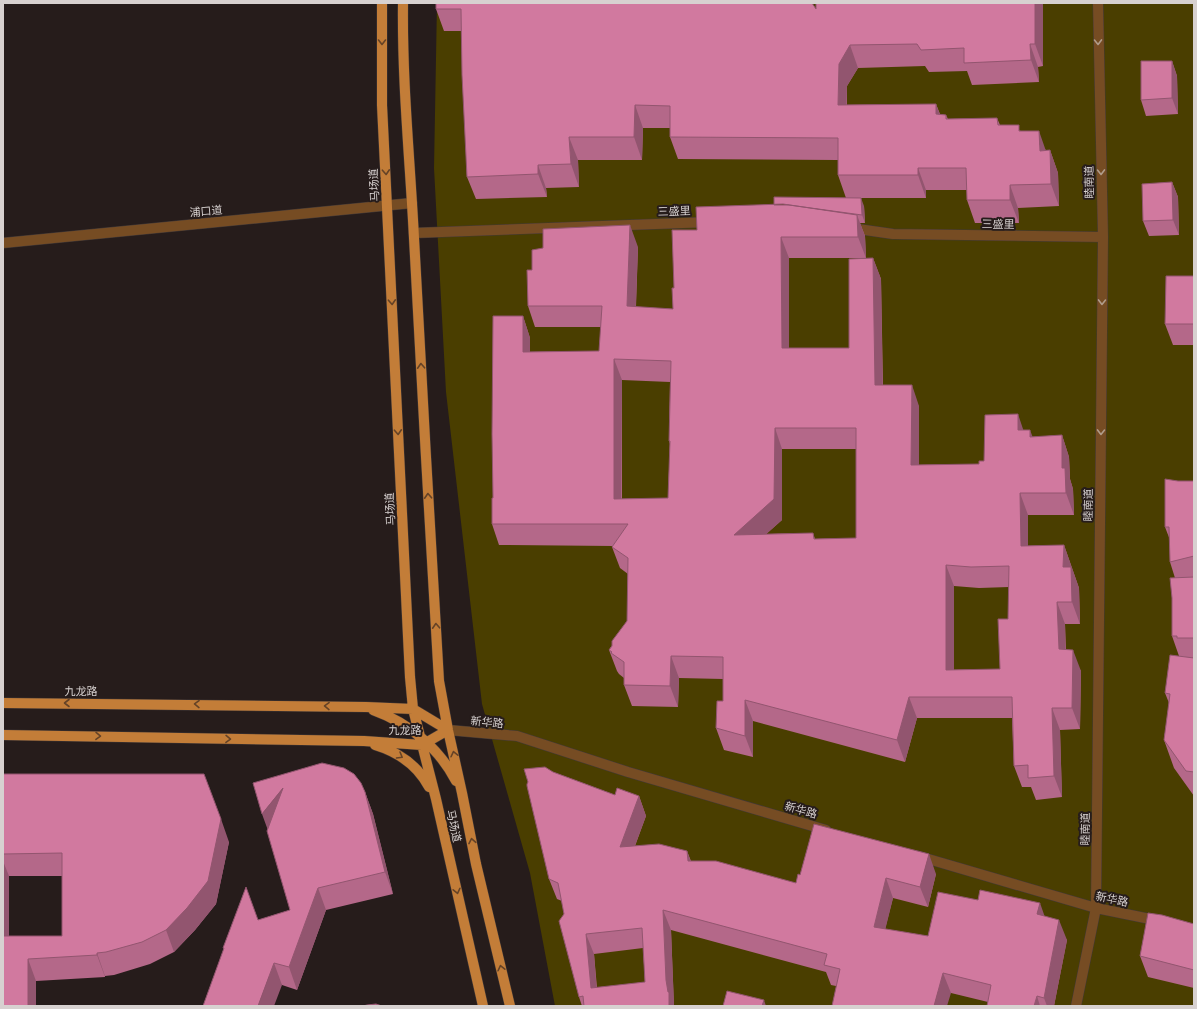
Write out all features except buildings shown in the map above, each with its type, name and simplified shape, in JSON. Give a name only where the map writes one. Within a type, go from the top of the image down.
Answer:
[{"type":"main road","name":"马场道","points":[[382,3],[382,105],[410,677],[414,709],[423,741],[483,1006]]},
{"type":"main road","name":"马场道","points":[[403,3],[405,98],[439,681],[476,864],[510,1006]]},
{"type":"main road","name":"九龙路","points":[[3,703],[366,707],[414,709],[448,730]]},
{"type":"main road","points":[[366,707],[393,719],[436,752],[448,766],[462,792]]},
{"type":"main road","name":"九龙路","points":[[3,735],[423,741],[448,730]]},
{"type":"main road","points":[[364,741],[381,746],[414,766],[421,774],[436,799]]},
{"type":"street","name":"睦南道","points":[[1076,1006],[1096,908],[1102,237],[1098,3]]},
{"type":"street","name":"浦口道","points":[[3,243],[412,204]]},
{"type":"street","name":"三盛里","points":[[414,233],[720,221]]},
{"type":"street","name":"三盛里","points":[[838,226],[893,234],[1102,237]]},
{"type":"street","name":"新华路","points":[[448,730],[518,736],[636,774],[835,832]]},
{"type":"street","name":"新华路","points":[[912,854],[1096,908],[1171,923]]},
{"type":"shaded area","points":[[437,3],[1194,3],[1194,1006],[555,1006],[530,873],[482,704],[446,392],[434,168]]}]
